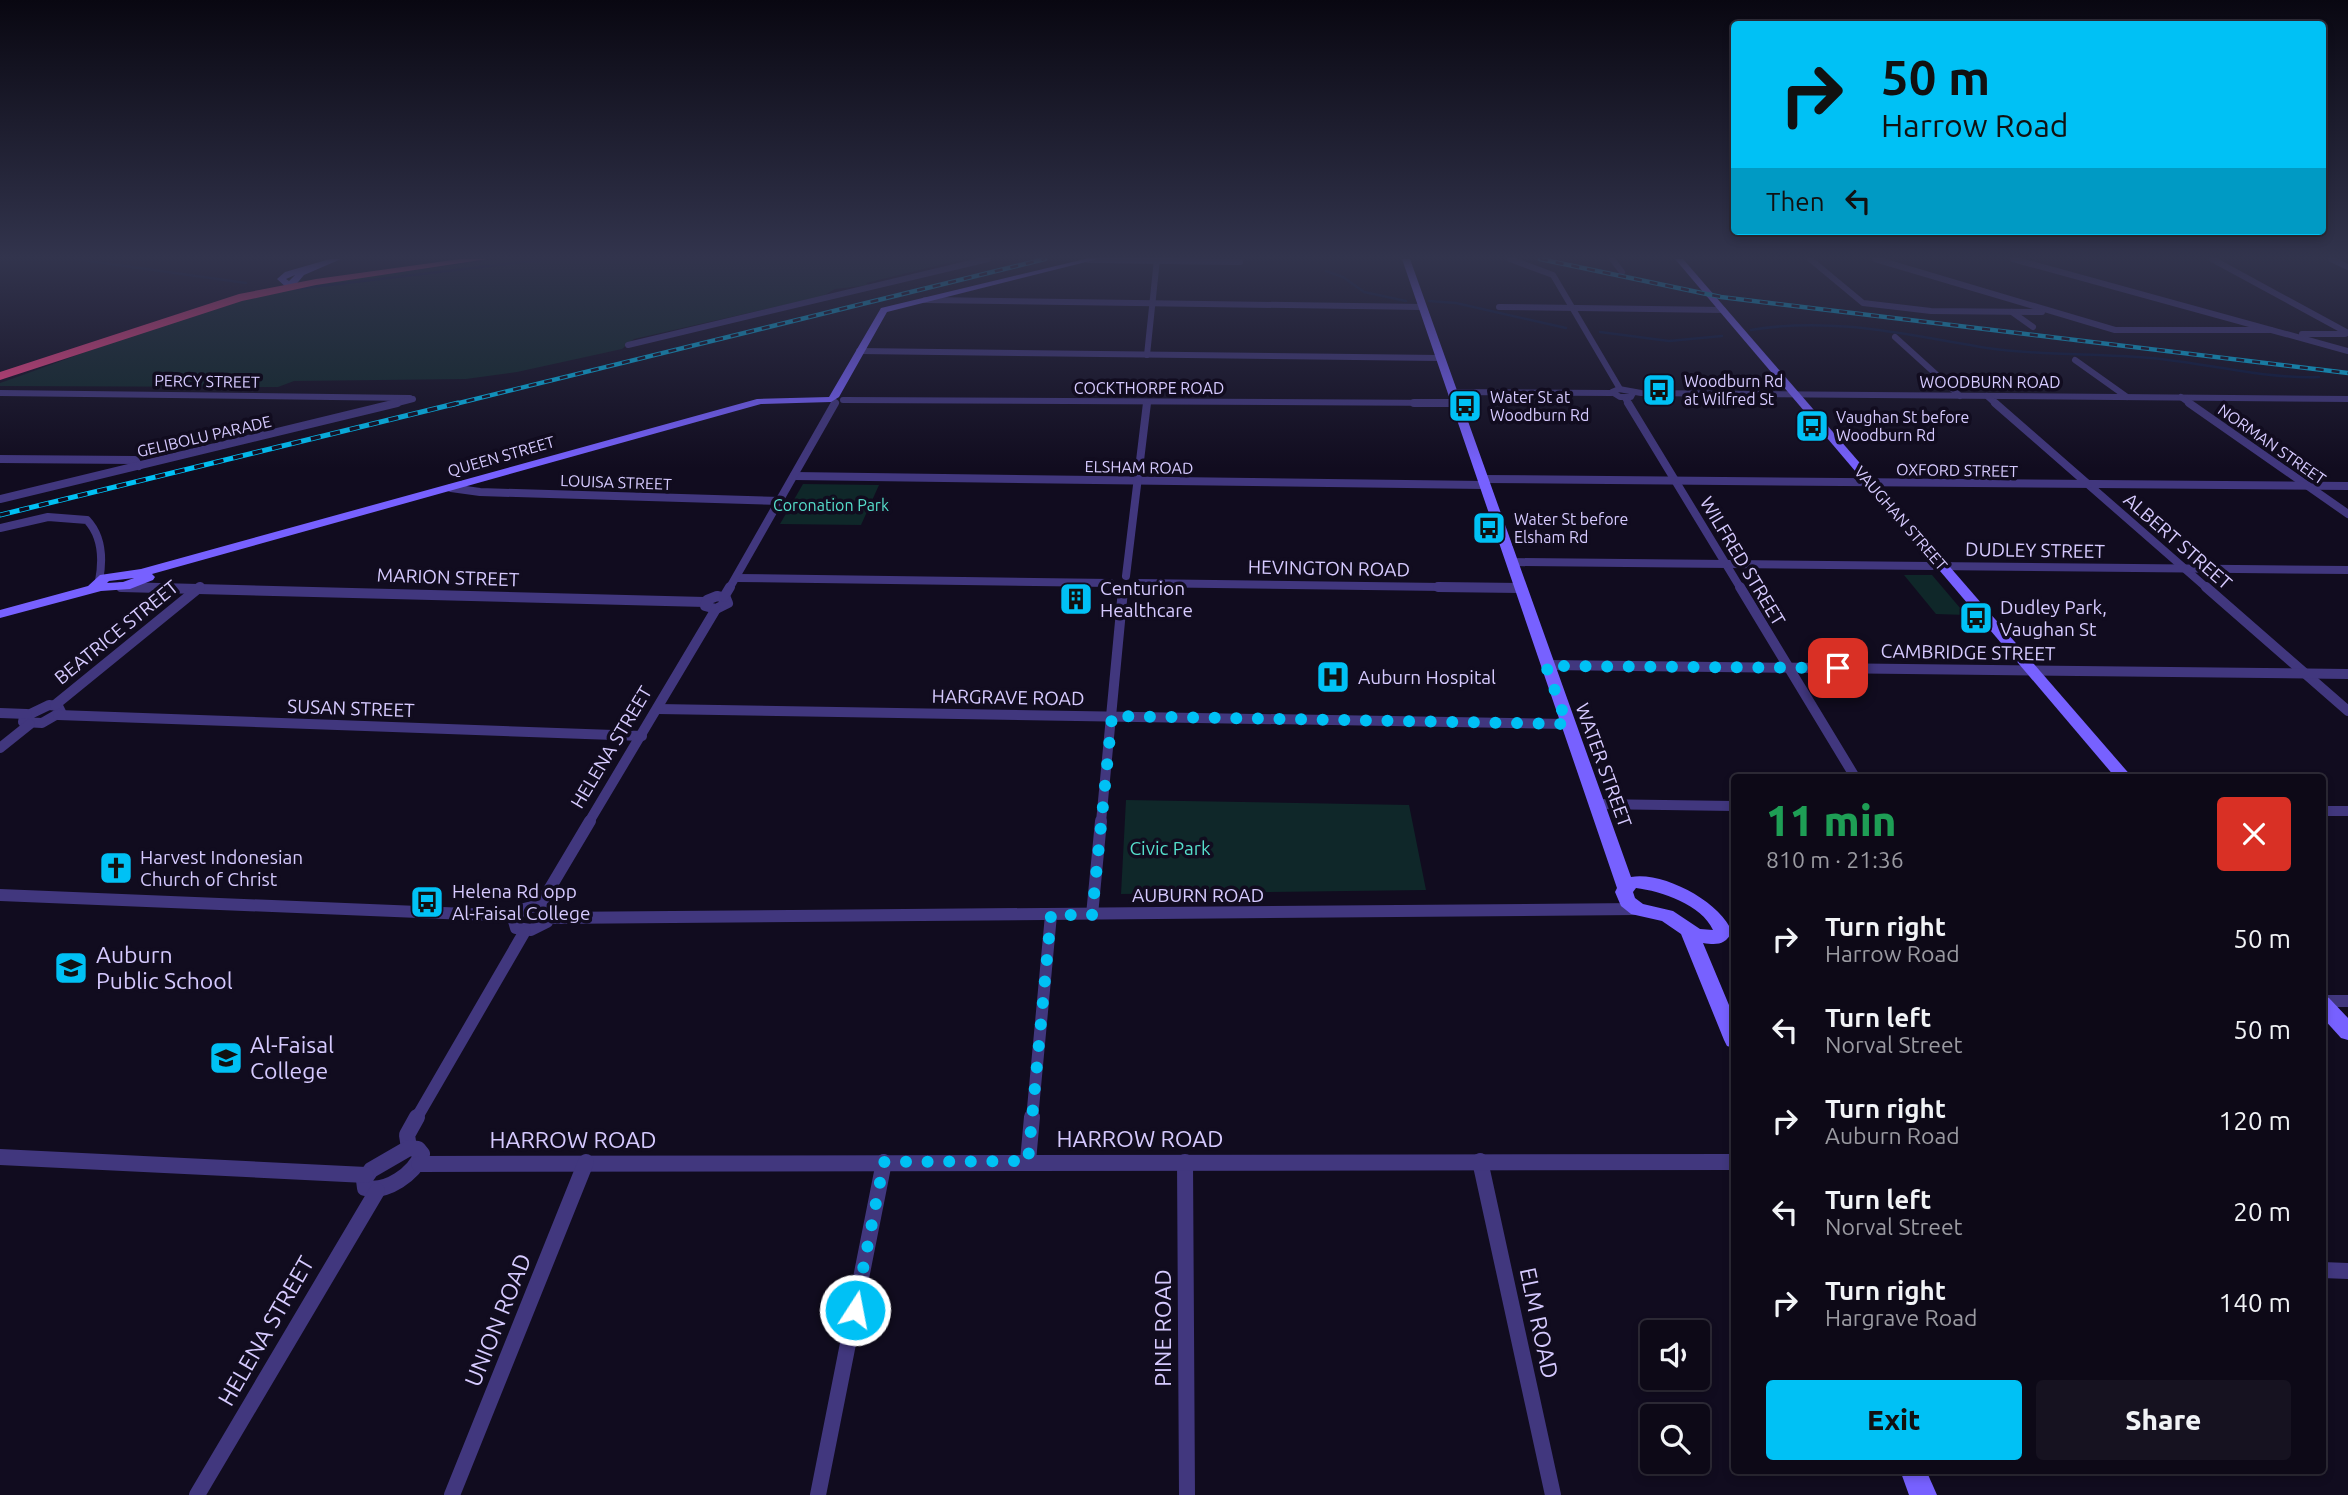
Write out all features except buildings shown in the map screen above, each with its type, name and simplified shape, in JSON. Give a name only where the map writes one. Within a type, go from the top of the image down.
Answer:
[{"type":"highway","points":[[0,376],[133,329]]},
{"type":"highway","points":[[0,376],[141,329]]},
{"type":"street","points":[[628,345],[696,329]]},
{"type":"street","points":[[716,609],[706,607],[705,602],[713,597],[724,597],[737,578],[873,329]]},
{"type":"street","points":[[1147,355],[1150,329]]},
{"type":"street","name":"WATER STREET","points":[[1430,329],[1594,804],[1626,888],[1625,896],[1637,909]]},
{"type":"street","name":"WILFRED STREET","points":[[1585,329],[1626,393],[1674,481],[1853,774]]},
{"type":"street","name":"VAUGHAN STREET","points":[[1739,329],[2121,774]]},
{"type":"street","points":[[2114,329],[2271,330]]},
{"type":"street","points":[[2267,329],[2348,351]]},
{"type":"street","points":[[2292,335],[2348,334]]},
{"type":"street","points":[[1895,337],[1960,396]]},
{"type":"street","points":[[859,351],[1440,358]]},
{"type":"street","points":[[2075,360],[2127,397]]},
{"type":"street","name":"PERCY STREET","points":[[0,393],[413,398]]},
{"type":"street","name":"WOODBURN ROAD","points":[[1453,398],[1626,393],[2348,399]]},
{"type":"street","name":"ALBERT STREET","points":[[1987,396],[2348,711]]},
{"type":"street","name":"NORMAN STREET","points":[[2180,397],[2348,514]]},
{"type":"street","name":"GELIBOLU PARADE","points":[[0,499],[404,403],[413,398]]},
{"type":"street","name":"QUEEN STREET","points":[[98,580],[116,582],[146,576],[187,562],[761,401],[835,398]]},
{"type":"street","name":"COCKTHORPE ROAD","points":[[835,398],[1147,402],[1453,398]]},
{"type":"street","points":[[2331,398],[2348,409]]},
{"type":"street","points":[[1126,576],[1147,402]]},
{"type":"street","points":[[0,459],[135,460],[139,466]]},
{"type":"street","name":"ELSHAM ROAD","points":[[794,477],[1483,482]]},
{"type":"street","name":"OXFORD STREET","points":[[1483,482],[2348,486]]},
{"type":"street","name":"LOUISA STREET","points":[[451,488],[480,492],[780,501]]},
{"type":"street","points":[[0,528],[48,517],[87,520],[94,530],[98,580]]},
{"type":"street","name":"DUDLEY STREET","points":[[1511,562],[2348,570]]},
{"type":"street","name":"MARION STREET","points":[[146,576],[195,587]]},
{"type":"street","points":[[737,578],[1110,583],[1115,578],[1126,576],[1133,577],[1138,583],[1124,590],[1112,587],[1110,583]]},
{"type":"street","points":[[0,614],[56,598],[98,580],[116,582]]},
{"type":"street","name":"MARION STREET","points":[[116,582],[195,587],[705,602]]},
{"type":"street","name":"HEVINGTON ROAD","points":[[1138,583],[1520,589]]},
{"type":"street","name":"BEATRICE STREET","points":[[56,710],[195,587]]},
{"type":"street","points":[[1092,915],[1124,590]]},
{"type":"street","name":"HELENA STREET","points":[[540,905],[716,609],[728,603],[724,597]]},
{"type":"street","name":"CAMBRIDGE STREET","points":[[1546,666],[2348,674]]},
{"type":"street","name":"HARGRAVE ROAD","points":[[658,709],[1567,724]]},
{"type":"street","points":[[0,748],[29,719],[56,710]]},
{"type":"street","name":"SUSAN STREET","points":[[56,710],[642,736]]},
{"type":"street","points":[[0,713],[29,719]]},
{"type":"street","points":[[1594,804],[1731,806]]},
{"type":"street","points":[[2326,811],[2348,811]]},
{"type":"street","points":[[1626,888],[1644,882],[1660,886],[1706,909],[1729,929],[1721,936],[1710,939],[1689,931],[1667,916],[1637,909]]},
{"type":"street","points":[[0,895],[516,916],[524,909],[540,905],[551,911],[550,918],[542,926],[525,931],[516,928],[516,916]]},
{"type":"street","name":"AUBURN ROAD","points":[[550,918],[1637,909]]},
{"type":"street","points":[[1028,1161],[1051,915]]},
{"type":"street","points":[[409,1148],[407,1135],[525,931]]},
{"type":"street","points":[[1689,931],[1731,1033]]},
{"type":"street","points":[[2326,1002],[2348,1001]]},
{"type":"street","points":[[2326,1007],[2348,1032]]},
{"type":"street","points":[[0,1157],[366,1175],[397,1152],[409,1148],[421,1152],[419,1164],[409,1173],[377,1191],[365,1188],[366,1175]]},
{"type":"street","name":"ELM ROAD","points":[[1480,1161],[1553,1495]]},
{"type":"street","name":"HARROW ROAD","points":[[419,1164],[1731,1161]]},
{"type":"street","name":"UNION ROAD","points":[[452,1495],[586,1162]]},
{"type":"street","points":[[818,1495],[884,1162]]},
{"type":"street","name":"PINE ROAD","points":[[1185,1162],[1187,1495]]},
{"type":"street","name":"HELENA STREET","points":[[197,1495],[377,1191]]},
{"type":"street","points":[[2326,1270],[2348,1271]]},
{"type":"street","points":[[1915,1474],[1923,1495]]},
{"type":"green space","points":[[152,329],[679,329],[634,339],[622,349],[517,372],[466,379],[294,381],[278,387],[0,386],[0,383]]},
{"type":"green space","name":"Coronation Park","points":[[803,484],[879,485],[861,525],[780,524]]},
{"type":"green space","points":[[1904,575],[1932,575],[1966,615],[1936,614]]},
{"type":"green space","name":"Civic Park","points":[[1126,800],[1409,805],[1426,890],[1121,894]]},
{"type":"waterway","points":[[1751,330],[1760,329]]},
{"type":"waterway","points":[[1868,329],[2007,351],[2151,358],[2277,376],[2319,377]]},
{"type":"waterway","points":[[1600,332],[1669,341],[1722,336]]},
{"type":"railway","points":[[451,405],[761,329]]},
{"type":"railway","points":[[1983,329],[2348,373]]},
{"type":"railway","points":[[0,515],[458,403]]},
{"type":"place","name":"Woodburn Rd at Wilfred St","points":[[1659,390]]},
{"type":"place","name":"Water St at Woodburn Rd","points":[[1465,406]]},
{"type":"place","name":"Vaughan St before Woodburn Rd","points":[[1812,426]]},
{"type":"place","name":"Water St before Elsham Rd","points":[[1489,528]]},
{"type":"place","name":"Centurion Healthcare","points":[[1076,599]]},
{"type":"place","name":"Dudley Park, Vaughan St","points":[[1976,618]]},
{"type":"place","name":"Auburn Hospital","points":[[1333,677]]},
{"type":"place","name":"Harvest Indonesian Church of Christ","points":[[116,868]]},
{"type":"place","name":"Helena Rd opp Al-Faisal College","points":[[427,902]]},
{"type":"place","name":"Auburn Public School","points":[[71,968]]},
{"type":"place","name":"Al-Faisal College","points":[[226,1058]]},
{"type":"route","points":[[855,1310],[884,1162],[1028,1161],[1051,915],[1092,915],[1112,716],[1567,724],[1546,666],[1838,668]]}]
